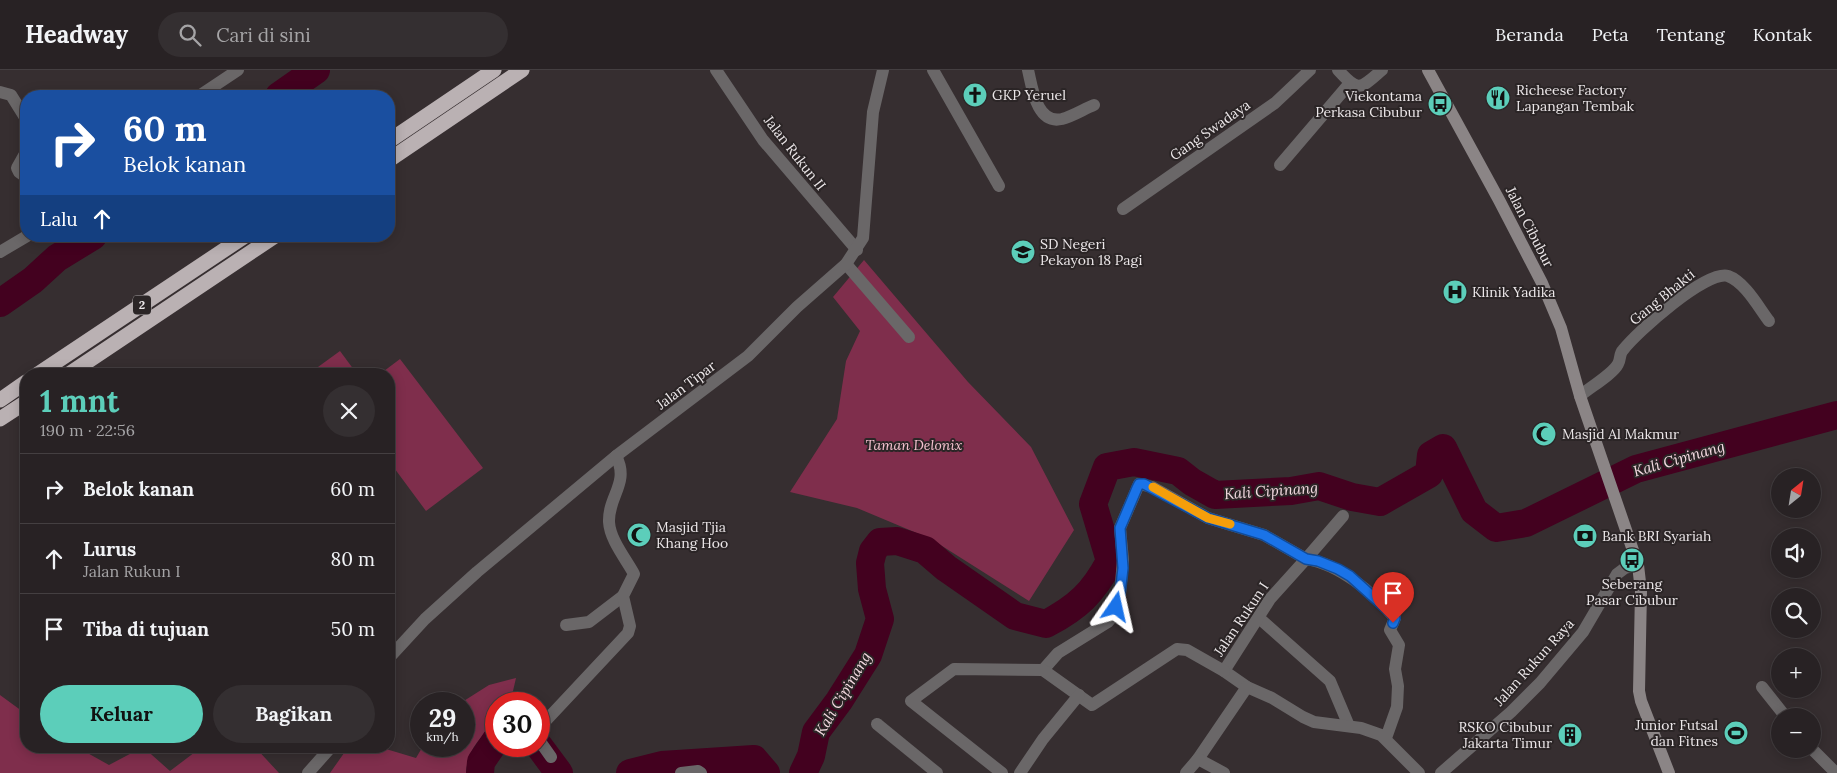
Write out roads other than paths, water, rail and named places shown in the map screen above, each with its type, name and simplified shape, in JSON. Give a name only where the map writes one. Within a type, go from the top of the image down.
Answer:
[{"type":"highway","points":[[395,137],[494,70]]},
{"type":"highway","points":[[395,156],[522,70]]},
{"type":"highway","name":"2","points":[[47,368],[236,242]]},
{"type":"highway","name":"2","points":[[78,368],[266,242]]},
{"type":"highway","points":[[0,400],[20,386]]},
{"type":"highway","points":[[0,419],[20,406]]},
{"type":"street","name":"Jalan Rukun II","points":[[716,70],[764,140],[857,250]]},
{"type":"street","name":"Jalan Tipar","points":[[395,652],[460,586],[616,456],[748,356],[797,307],[846,264],[857,250],[863,238],[875,98],[883,70]]},
{"type":"street","points":[[932,70],[999,186]]},
{"type":"street","points":[[1028,70],[1038,108],[1049,117],[1062,119],[1094,105]]},
{"type":"street","name":"Gang Swadaya","points":[[1123,209],[1275,104],[1310,70]]},
{"type":"street","points":[[1338,70],[1350,83],[1358,88],[1382,70]]},
{"type":"street","name":"Jalan Cibubur","points":[[1428,70],[1542,283],[1562,328],[1580,396],[1638,566],[1641,612],[1638,676],[1641,701],[1669,773]]},
{"type":"street","points":[[207,90],[234,71]]},
{"type":"street","points":[[1280,165],[1350,83]]},
{"type":"street","points":[[0,92],[11,95],[20,109]]},
{"type":"street","points":[[0,252],[20,240]]},
{"type":"street","points":[[846,264],[909,338]]},
{"type":"street","name":"Gang Bhakti","points":[[1580,396],[1618,364],[1623,349],[1672,305],[1702,282],[1716,277],[1730,277],[1743,288],[1769,321]]},
{"type":"street","points":[[566,625],[588,622],[623,596],[634,574],[609,525],[611,509],[622,471],[616,456]]},
{"type":"street","points":[[1002,773],[911,702],[954,669],[1043,670],[1058,653],[1108,622],[1113,616],[1120,594],[1123,568],[1120,528],[1139,484],[1152,487],[1208,518],[1264,535],[1306,559],[1318,561],[1350,576],[1395,618],[1390,630],[1399,645],[1395,669],[1398,693],[1397,707],[1386,738]]},
{"type":"street","name":"Jalan Rukun I","points":[[1224,671],[1270,599],[1343,516]]},
{"type":"street","name":"Jalan Rukun Raya","points":[[1441,773],[1511,712],[1540,683],[1583,632],[1617,574],[1625,568],[1638,566]]},
{"type":"street","points":[[550,716],[628,633],[630,626],[623,596]]},
{"type":"street","points":[[1258,618],[1330,681],[1349,726]]},
{"type":"street","name":"Jalan Rukun I","points":[[1043,670],[1090,704],[1096,704],[1177,649],[1187,650],[1224,671],[1246,687],[1314,722],[1369,730],[1386,738],[1419,773]]},
{"type":"street","points":[[1186,773],[1198,759],[1246,687]]},
{"type":"street","points":[[1762,687],[1779,708]]},
{"type":"street","points":[[1020,773],[1043,739],[1079,695]]},
{"type":"street","points":[[877,724],[937,773]]},
{"type":"street","points":[[308,773],[326,753]]},
{"type":"street","points":[[1821,758],[1836,773]]},
{"type":"street","points":[[1198,759],[1224,773]]},
{"type":"street","points":[[681,773],[700,773]]},
{"type":"waterway","points":[[288,90],[316,70]]},
{"type":"waterway","points":[[0,303],[33,280],[57,258],[83,242]]},
{"type":"waterway","name":"Kali Cipinang","points":[[803,773],[811,756],[816,732],[839,701],[868,655],[880,619],[872,589],[870,563],[873,551],[880,542],[897,541],[925,550],[946,568],[1015,616],[1046,624],[1084,598],[1091,591],[1110,561],[1093,504],[1107,467],[1134,462],[1178,471],[1192,482],[1215,495],[1291,491],[1319,486],[1352,497],[1380,502],[1429,474],[1431,455],[1443,448],[1474,511],[1496,528],[1526,523],[1636,469],[1837,415]]},
{"type":"waterway","name":"Kali Cipinang","points":[[480,773],[481,762],[485,756]]},
{"type":"waterway","name":"Kali Cipinang","points":[[547,757],[559,773]]},
{"type":"waterway","name":"Kali Cipinang","points":[[630,773],[662,765],[754,759],[766,773]]},
{"type":"place","name":"GKP Yeruel","points":[[975,95]]},
{"type":"place","name":"Richeese Factory Lapangan Tembak","points":[[1498,98]]},
{"type":"place","name":"Viekontama Perkasa Cibubur","points":[[1440,104]]},
{"type":"place","name":"SD Negeri Pekayon 18 Pagi","points":[[1023,252]]},
{"type":"place","name":"Klinik Yadika","points":[[1455,292]]},
{"type":"place","name":"Masjid Al Makmur","points":[[1544,434]]},
{"type":"place","name":"Masjid Tjia Khang Hoo","points":[[639,535]]},
{"type":"place","name":"Bank BRI Syariah","points":[[1585,536]]},
{"type":"place","name":"Seberang Pasar Cibubur","points":[[1632,560]]},
{"type":"place","name":"Junior Futsal dan Fitnes","points":[[1736,733]]},
{"type":"place","name":"RSKO Cibubur Jakarta Timur","points":[[1570,735]]},
{"type":"park label","name":"Taman Delonix","points":[[914,445]]}]
